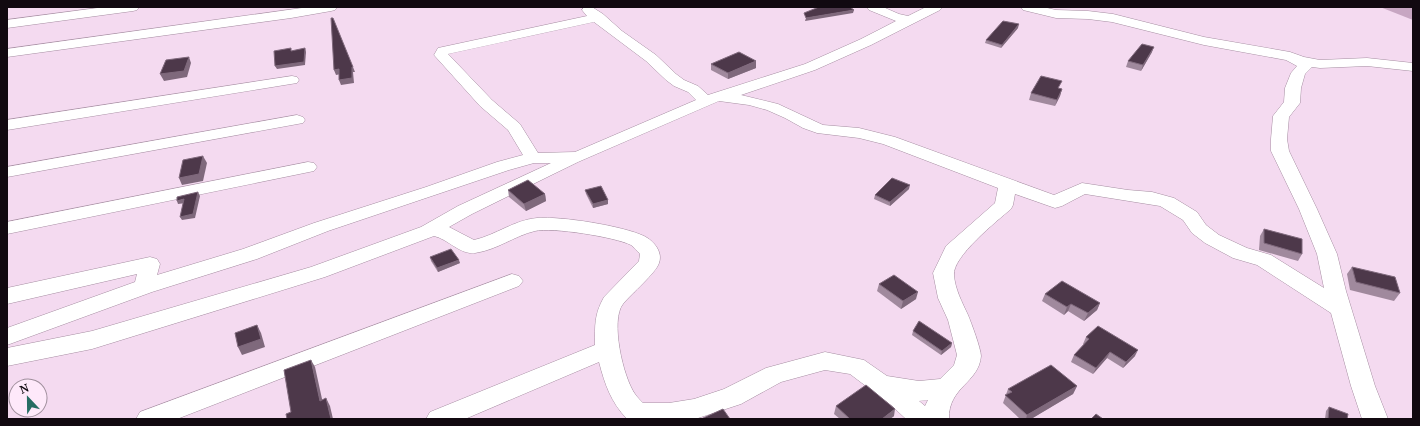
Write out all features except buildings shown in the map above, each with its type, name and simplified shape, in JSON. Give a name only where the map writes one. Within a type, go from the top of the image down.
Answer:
[{"type":"street","points":[[7,47],[44,7]]},
{"type":"street","points":[[7,24],[133,7]]},
{"type":"street","points":[[7,53],[291,14],[331,7]]},
{"type":"street","points":[[582,7],[598,17],[617,34],[651,58],[679,83],[711,99],[744,99],[789,113],[807,125],[818,129],[863,134],[881,139],[1054,202],[1082,188],[1128,196],[1152,198],[1168,202],[1190,216],[1199,229],[1212,238],[1240,253],[1264,260],[1340,308]]},
{"type":"street","points":[[873,7],[895,17],[910,20]]},
{"type":"street","points":[[7,357],[92,340],[318,272],[432,229],[465,210],[578,157],[711,99],[810,67],[866,42],[936,7]]},
{"type":"street","points":[[1027,7],[1056,14],[1088,15],[1113,18],[1204,41],[1290,56],[1300,61],[1320,64],[1367,62],[1413,67]]},
{"type":"street","points":[[533,158],[514,127],[486,104],[441,55],[443,51],[598,17]]},
{"type":"street","points":[[1300,61],[1305,66],[1298,73],[1293,88],[1292,103],[1282,116],[1279,139],[1280,151],[1308,209],[1327,254],[1340,308],[1363,386],[1375,419]]},
{"type":"street","points":[[7,125],[292,80]]},
{"type":"street","points":[[7,172],[297,120]]},
{"type":"street","points":[[7,337],[144,287],[250,254],[321,227],[503,166],[533,158],[578,157]]},
{"type":"street","points":[[7,228],[308,167]]},
{"type":"street","points":[[936,419],[936,410],[946,388],[964,369],[969,355],[959,320],[949,298],[944,273],[953,250],[1004,205],[1008,185]]},
{"type":"street","points":[[432,229],[447,233],[464,244],[474,247],[492,242],[512,231],[536,224],[557,224],[609,232],[638,241],[650,252],[649,263],[612,302],[606,318],[608,349],[613,370],[624,399],[637,413],[644,416],[694,409],[732,397],[774,375],[825,362],[856,366],[900,398],[922,419]]},
{"type":"street","points":[[7,296],[150,264],[144,287]]},
{"type":"street","points":[[149,419],[512,281]]},
{"type":"street","points":[[439,419],[608,349]]},
{"type":"street","points":[[878,383],[919,391],[946,388]]},
{"type":"shaded area","points":[[1380,7],[1413,7],[1413,20]]}]
